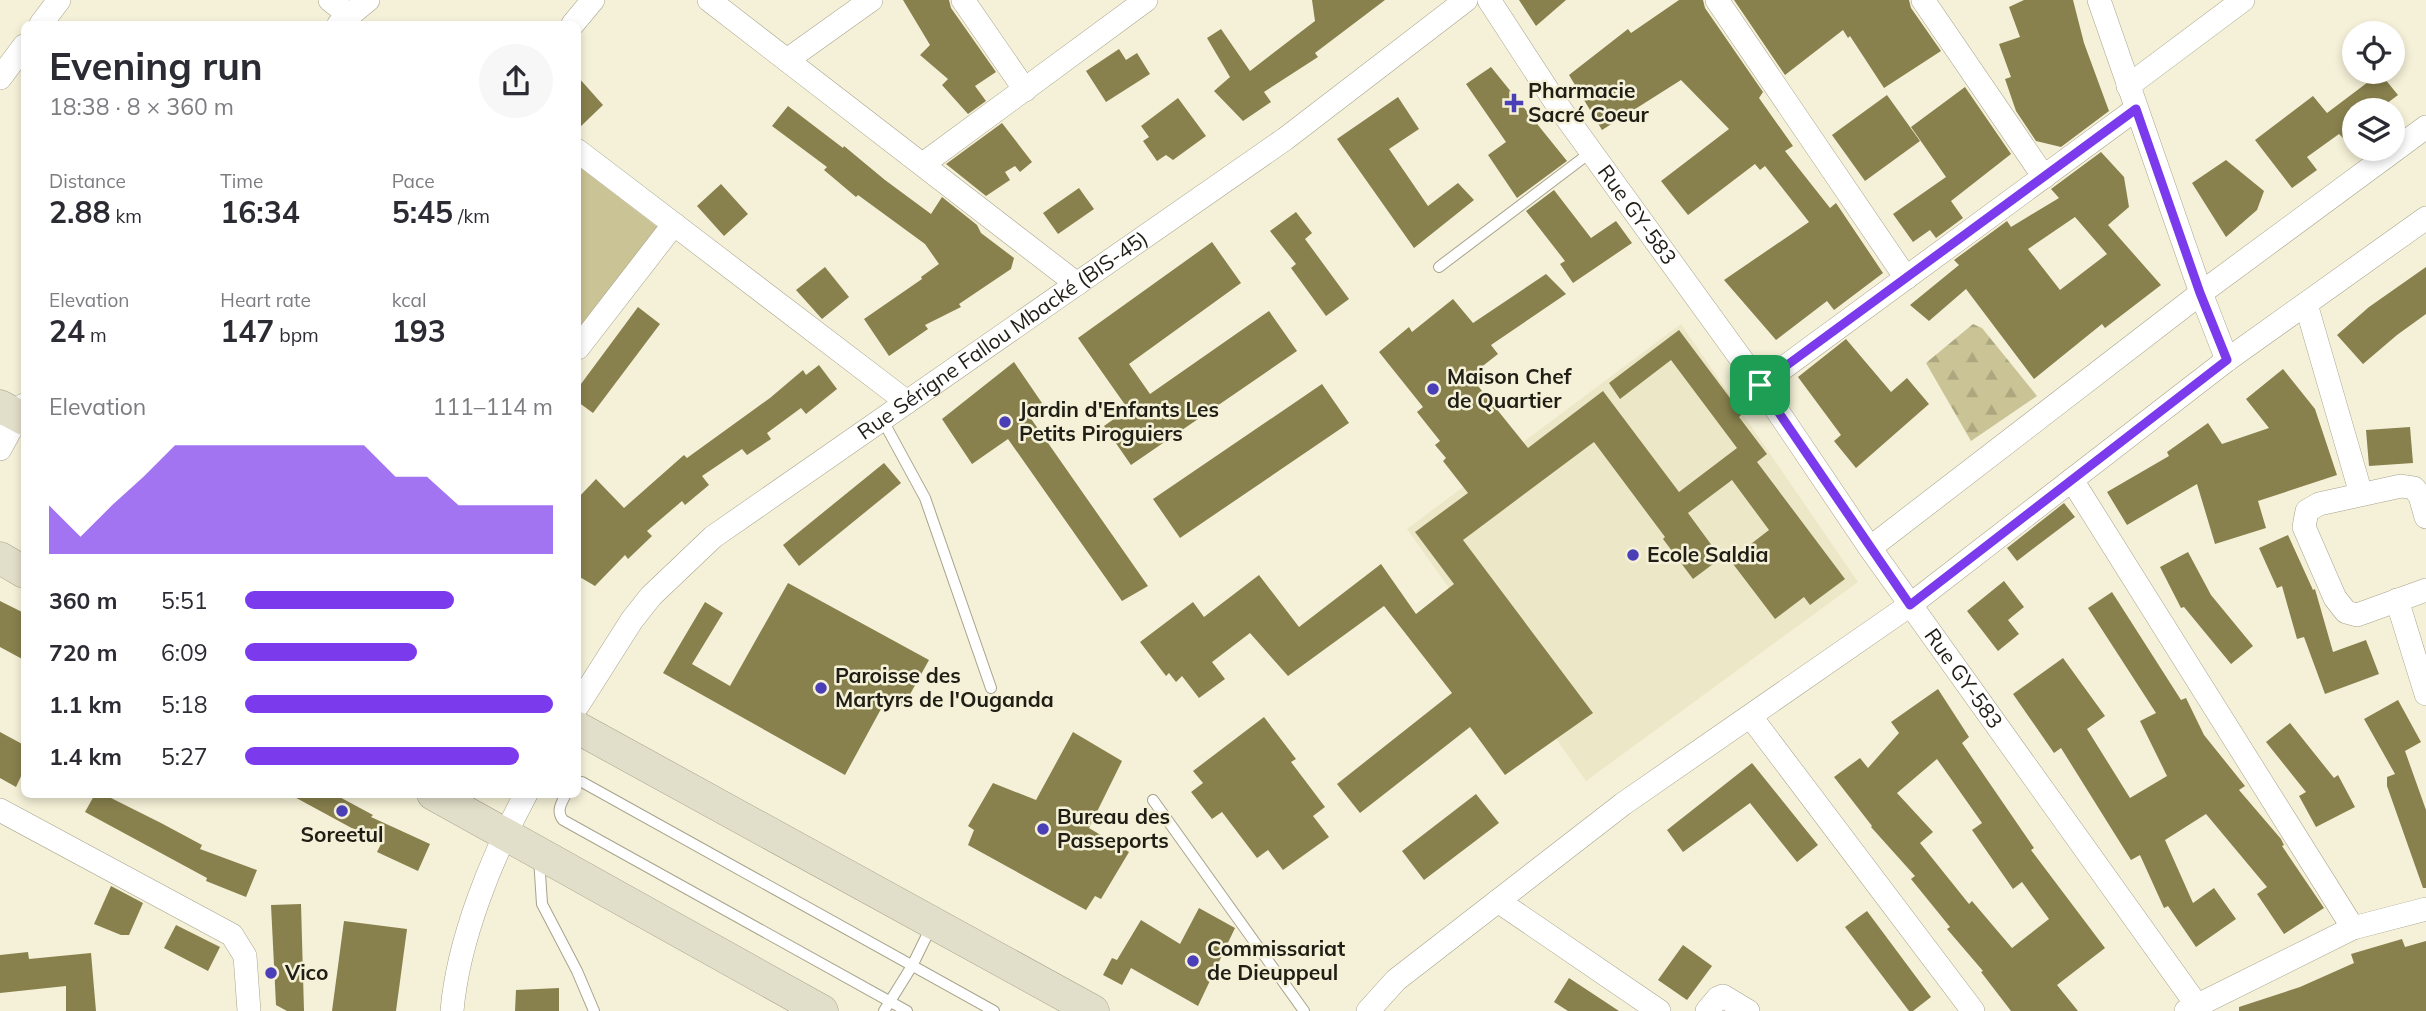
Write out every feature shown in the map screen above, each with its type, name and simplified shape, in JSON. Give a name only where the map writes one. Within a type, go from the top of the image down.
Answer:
[{"type":"street","points":[[42,21],[59,0]]},
{"type":"street","points":[[330,0],[344,20],[368,0]]},
{"type":"street","points":[[576,21],[593,0]]},
{"type":"street","points":[[709,0],[1077,284]]},
{"type":"street","points":[[787,60],[872,0]]},
{"type":"street","points":[[963,0],[1025,90]]},
{"type":"street","name":"Rue Sérigne Fallou Mbacké (BIS-45)","points":[[581,700],[632,620],[675,572],[713,537],[1285,139],[1466,0]]},
{"type":"street","name":"Rue GY-583","points":[[1489,0],[1591,152],[1760,385],[1870,548],[2194,1009]]},
{"type":"street","points":[[1717,0],[1906,278]]},
{"type":"street","points":[[1923,0],[2044,177]]},
{"type":"street","points":[[2099,0],[2200,293],[2227,360]]},
{"type":"street","points":[[2128,86],[2243,0]]},
{"type":"street","points":[[923,164],[1025,90],[1137,3]]},
{"type":"street","points":[[0,78],[21,50]]},
{"type":"street","points":[[1760,385],[2136,109]]},
{"type":"street","points":[[1870,548],[2200,293],[2426,127]]},
{"type":"street","points":[[581,153],[906,402]]},
{"type":"street","points":[[1368,1011],[1396,980],[1623,804],[1910,605],[2227,360],[2426,218]]},
{"type":"street","points":[[581,344],[674,224]]},
{"type":"street","points":[[2306,304],[2361,494]]},
{"type":"street","points":[[0,449],[17,411]]},
{"type":"street","points":[[2072,480],[2353,928]]},
{"type":"street","points":[[2426,517],[2420,496],[2414,488],[2401,486],[2319,504],[2307,512],[2304,527],[2335,598],[2346,612],[2357,615],[2426,590]]},
{"type":"street","points":[[0,558],[21,570]]},
{"type":"street","points":[[2397,600],[2426,694]]},
{"type":"street","points":[[1751,717],[1973,1011]]},
{"type":"street","points":[[581,730],[1093,1011]]},
{"type":"street","points":[[440,798],[822,1011]]},
{"type":"street","points":[[452,1011],[465,942],[504,834],[524,798]]},
{"type":"street","points":[[0,810],[232,935],[245,956],[249,1011]]},
{"type":"street","points":[[1498,901],[1659,1011]]},
{"type":"street","points":[[2194,1009],[2353,928],[2426,909]]},
{"type":"street","points":[[1707,1011],[1717,998],[1723,996],[1748,1011]]},
{"type":"lane","points":[[1439,267],[1591,152]]},
{"type":"lane","points":[[882,419],[925,498],[991,688]]},
{"type":"lane","points":[[581,782],[994,1011]]},
{"type":"lane","points":[[564,798],[559,809],[563,820],[886,1006],[907,1011]]},
{"type":"lane","points":[[1153,800],[1304,1011]]},
{"type":"lane","points":[[538,852],[542,904],[577,971],[594,1011]]},
{"type":"lane","points":[[886,1006],[912,966],[933,923]]},
{"type":"shaded area","name":"Ecole Saldia","points":[[1681,324],[1858,582],[1586,781],[1407,529]]},
{"type":"green space","points":[[581,168],[660,229],[581,333]]},
{"type":"green space","points":[[1973,324],[1982,328],[2037,396],[1971,441],[1926,363]]},
{"type":"building","points":[[903,0],[949,0],[951,8],[996,72],[975,86],[986,101],[968,114],[942,85],[948,79],[920,55],[930,45]]},
{"type":"building","points":[[1312,0],[1385,0],[1315,53],[1318,57],[1264,92],[1271,102],[1243,121],[1214,91],[1230,77],[1207,38],[1221,29],[1250,71],[1315,21]]},
{"type":"building","points":[[1519,0],[1566,0],[1536,26]]},
{"type":"building","points":[[1679,0],[1703,0],[1705,8],[1763,92],[1759,98],[1793,146],[1785,151],[1830,208],[1836,203],[1883,273],[1834,310],[1827,301],[1776,340],[1724,280],[1809,222],[1765,166],[1760,170],[1755,164],[1688,215],[1661,181],[1729,129],[1681,80],[1602,130],[1569,75],[1628,29],[1631,33]]},
{"type":"building","points":[[1734,0],[1909,0],[1911,8],[1941,51],[1884,88],[1850,36],[1848,38],[1843,30],[1785,75]]},
{"type":"building","points":[[2024,0],[2073,0],[2084,43],[2109,111],[2061,147],[2036,141],[2016,111],[2005,79],[2011,77],[1999,44],[2020,37],[2009,7]]},
{"type":"building","points":[[1119,49],[1126,60],[1137,53],[1150,74],[1106,102],[1086,71]]},
{"type":"building","points":[[1491,67],[1567,161],[1517,198],[1488,155],[1506,142],[1466,84]]},
{"type":"building","points":[[581,80],[603,105],[581,126]]},
{"type":"building","points":[[2365,84],[2389,84],[2398,95],[2394,98],[2347,98]]},
{"type":"building","points":[[1965,87],[2011,154],[1951,201],[1963,218],[1936,238],[1930,230],[1913,242],[1893,214],[1946,177],[1911,127]]},
{"type":"building","points":[[1887,95],[1920,141],[1865,181],[1832,135]]},
{"type":"building","points":[[2313,96],[2327,113],[2342,102],[2342,137],[2339,134],[2307,157],[2317,170],[2292,188],[2255,140]]},
{"type":"building","points":[[1398,97],[1419,129],[1389,149],[1428,206],[1458,183],[1474,200],[1414,248],[1337,139]]},
{"type":"building","points":[[1178,98],[1206,136],[1173,160],[1166,155],[1157,161],[1143,141],[1149,137],[1141,126]]},
{"type":"building","points":[[788,106],[931,214],[942,197],[977,225],[981,233],[1014,258],[1011,269],[959,304],[961,307],[925,325],[928,329],[889,356],[864,319],[939,264],[925,244],[858,195],[856,197],[824,170],[827,167],[772,126]]},
{"type":"building","points":[[1002,123],[1032,162],[1020,172],[1015,166],[1005,172],[1010,180],[986,196],[946,164]]},
{"type":"building","points":[[2101,152],[2124,177],[2129,207],[2108,225],[2161,285],[2105,328],[2102,324],[2034,379],[1966,289],[1929,321],[1910,305],[1959,265],[1954,260],[2007,221],[2011,227],[2059,198],[2051,189]],"holes":[[[2075,217],[2107,254],[2060,290],[2028,249]]]},
{"type":"building","points":[[2226,160],[2264,191],[2257,210],[2226,237],[2192,183]]},
{"type":"building","points":[[721,184],[748,214],[724,236],[697,206]]},
{"type":"building","points":[[1079,188],[1094,209],[1058,234],[1043,213]]},
{"type":"building","points":[[1554,190],[1591,238],[1616,221],[1632,243],[1573,283],[1560,264],[1565,261],[1526,211]]},
{"type":"building","points":[[1296,212],[1312,233],[1305,239],[1349,299],[1326,316],[1291,268],[1296,264],[1270,231]]},
{"type":"building","points":[[1212,242],[1241,283],[1129,364],[1150,394],[1269,311],[1297,351],[1131,465],[1104,426],[1128,409],[1078,338]]},
{"type":"building","points":[[825,267],[849,297],[822,319],[796,290]]},
{"type":"building","points":[[2426,267],[2426,314],[2363,364],[2337,335],[2369,307]]},
{"type":"building","points":[[1546,274],[1566,294],[1491,345],[1498,354],[1470,376],[1528,448],[1603,391],[1679,492],[1737,448],[1671,360],[1620,399],[1609,383],[1679,330],[1742,414],[1739,417],[1767,454],[1757,462],[1845,579],[1810,605],[1804,597],[1775,619],[1730,560],[1769,530],[1732,480],[1688,513],[1721,558],[1693,579],[1594,442],[1463,540],[1593,713],[1505,775],[1470,727],[1360,813],[1337,784],[1452,693],[1384,606],[1288,676],[1250,633],[1212,662],[1225,679],[1199,698],[1182,676],[1176,682],[1169,673],[1166,676],[1140,642],[1193,602],[1204,617],[1259,575],[1299,627],[1381,564],[1416,614],[1454,584],[1415,532],[1468,493],[1443,461],[1446,458],[1435,445],[1440,441],[1417,412],[1423,407],[1379,352],[1409,327],[1412,332],[1453,299],[1473,323]]},
{"type":"building","points":[[638,307],[660,324],[593,413],[581,404],[581,384]]},
{"type":"building","points":[[1846,339],[1891,392],[1907,378],[1929,404],[1856,468],[1834,441],[1841,435],[1798,377]]},
{"type":"building","points":[[1014,362],[1042,403],[1027,413],[1148,586],[1122,601],[1008,439],[972,464],[942,419]]},
{"type":"building","points":[[819,365],[837,389],[806,414],[801,408],[767,433],[771,439],[747,455],[742,449],[702,476],[709,485],[685,505],[682,501],[647,531],[652,536],[628,559],[625,555],[595,586],[581,578],[581,495],[596,479],[624,508],[684,455],[687,458],[770,398],[803,370],[806,375]]},
{"type":"building","points":[[2283,369],[2315,409],[2337,475],[2258,501],[2266,528],[2215,544],[2197,484],[2127,525],[2107,492],[2169,456],[2167,452],[2208,423],[2222,444],[2269,428],[2246,399]]},
{"type":"building","points":[[1322,384],[1349,423],[1180,538],[1153,499]]},
{"type":"building","points":[[2410,427],[2413,463],[2369,466],[2366,430]]},
{"type":"building","points":[[884,463],[901,483],[799,566],[783,545]]},
{"type":"building","points":[[2064,503],[2075,517],[2017,561],[2007,548]]},
{"type":"building","points":[[2288,535],[2313,590],[2315,589],[2333,652],[2366,640],[2379,674],[2325,694],[2304,637],[2297,639],[2282,586],[2277,588],[2259,548]]},
{"type":"building","points":[[2188,552],[2211,595],[2253,646],[2231,664],[2184,607],[2181,608],[2160,567]]},
{"type":"building","points":[[2004,581],[2024,607],[2008,620],[2019,634],[1998,651],[1967,611]]},
{"type":"building","name":"Paroisse des Martyrs de l'Ouganda","points":[[788,583],[929,660],[903,707],[887,698],[845,775],[663,673],[705,602],[723,613],[692,664],[730,686]]},
{"type":"building","points":[[2112,592],[2181,700],[2186,698],[2204,735],[2245,786],[2239,790],[2281,839],[2284,845],[2282,846],[2324,908],[2284,934],[2257,894],[2267,887],[2206,814],[2165,840],[2193,903],[2214,888],[2236,919],[2196,947],[2168,906],[2164,908],[2140,855],[2131,860],[2061,748],[2054,753],[2013,694],[2063,658],[2105,716],[2087,729],[2130,798],[2167,776],[2140,721],[2156,713],[2088,608]]},
{"type":"building","points":[[0,601],[21,612],[21,658],[0,647]]},
{"type":"building","points":[[1938,689],[1969,737],[1962,743],[2034,848],[2031,850],[2105,948],[2057,985],[2078,1011],[2011,1011],[1981,972],[1983,971],[1947,929],[1950,927],[1911,879],[1915,876],[1871,827],[1834,777],[1860,758],[1868,768],[1899,733],[1891,722]],"holes":[[[1937,759],[1982,823],[1972,830],[2013,889],[2022,882],[2049,919],[2012,948],[1972,901],[1969,904],[1920,843],[1933,832],[1897,793]]]},
{"type":"building","points":[[2398,700],[2421,742],[2405,751],[2426,810],[2426,888],[2423,888],[2387,786],[2387,777],[2395,774],[2364,719]]},
{"type":"building","points":[[1264,717],[1296,759],[1291,762],[1325,807],[1313,816],[1329,837],[1283,870],[1268,850],[1257,858],[1222,812],[1212,819],[1191,792],[1203,783],[1193,771]]},
{"type":"building","points":[[2290,723],[2334,778],[2338,775],[2355,807],[2316,827],[2299,796],[2306,792],[2266,742]]},
{"type":"building","points":[[0,732],[21,743],[21,776],[16,787],[0,778]]},
{"type":"building","points":[[1073,732],[1122,761],[1089,828],[1129,852],[1101,899],[1095,896],[1086,910],[968,845],[974,830],[968,826],[993,783],[1036,800]]},
{"type":"building","points":[[1752,763],[1818,845],[1797,862],[1750,803],[1683,852],[1667,830]]},
{"type":"building","points":[[1476,794],[1499,823],[1424,880],[1402,851]]},
{"type":"building","points":[[93,798],[111,798],[202,845],[200,849],[257,870],[246,897],[206,881],[207,878],[85,812]]},
{"type":"building","points":[[296,798],[341,798],[373,815],[371,817],[430,844],[418,871],[377,852],[381,844]]},
{"type":"building","points":[[111,886],[143,903],[129,935],[121,935],[94,924]]},
{"type":"building","points":[[301,904],[304,1011],[287,1011],[276,1005],[271,905]]},
{"type":"building","points":[[1199,908],[1235,928],[1198,1006],[1131,968],[1122,985],[1103,975],[1112,958],[1117,960],[1141,920],[1180,944]]},
{"type":"building","points":[[1867,911],[1931,997],[1913,1011],[1909,1011],[1845,927]]},
{"type":"building","points":[[344,921],[407,929],[396,1011],[332,1011]]},
{"type":"building","points":[[176,925],[220,947],[208,971],[164,948]]},
{"type":"building","points":[[2402,939],[2405,947],[2426,941],[2426,1011],[2239,1011],[2239,1007],[2300,987],[2354,963],[2351,954]]},
{"type":"building","points":[[1683,945],[1712,966],[1687,1000],[1658,980]]},
{"type":"building","points":[[28,952],[29,959],[91,953],[96,1011],[66,1011],[66,986],[0,993],[0,955]]},
{"type":"building","points":[[1569,978],[1619,1011],[1568,1011],[1554,1002]]},
{"type":"building","points":[[559,988],[559,1011],[515,1011],[516,990]]},
{"type":"place","name":"Pharmacie Sacré Coeur","points":[[1514,103]]},
{"type":"place","name":"Maison Chef de Quartier","points":[[1433,389]]},
{"type":"place","name":"Jardin d'Enfants Les Petits Piroguiers","points":[[1005,422]]},
{"type":"place","name":"Ecole Saldia","points":[[1633,555]]},
{"type":"place","name":"Paroisse des Martyrs de l'Ouganda","points":[[821,688]]},
{"type":"place","name":"Soreetul","points":[[342,811]]},
{"type":"place","name":"Bureau des Passeports","points":[[1043,829]]},
{"type":"place","name":"Commissariat de Dieuppeul","points":[[1193,961]]},
{"type":"place","name":"Vico","points":[[271,973]]},
{"type":"route","points":[[2136,109],[2200,293],[2227,360],[1910,605],[1760,385],[2136,109]]}]
